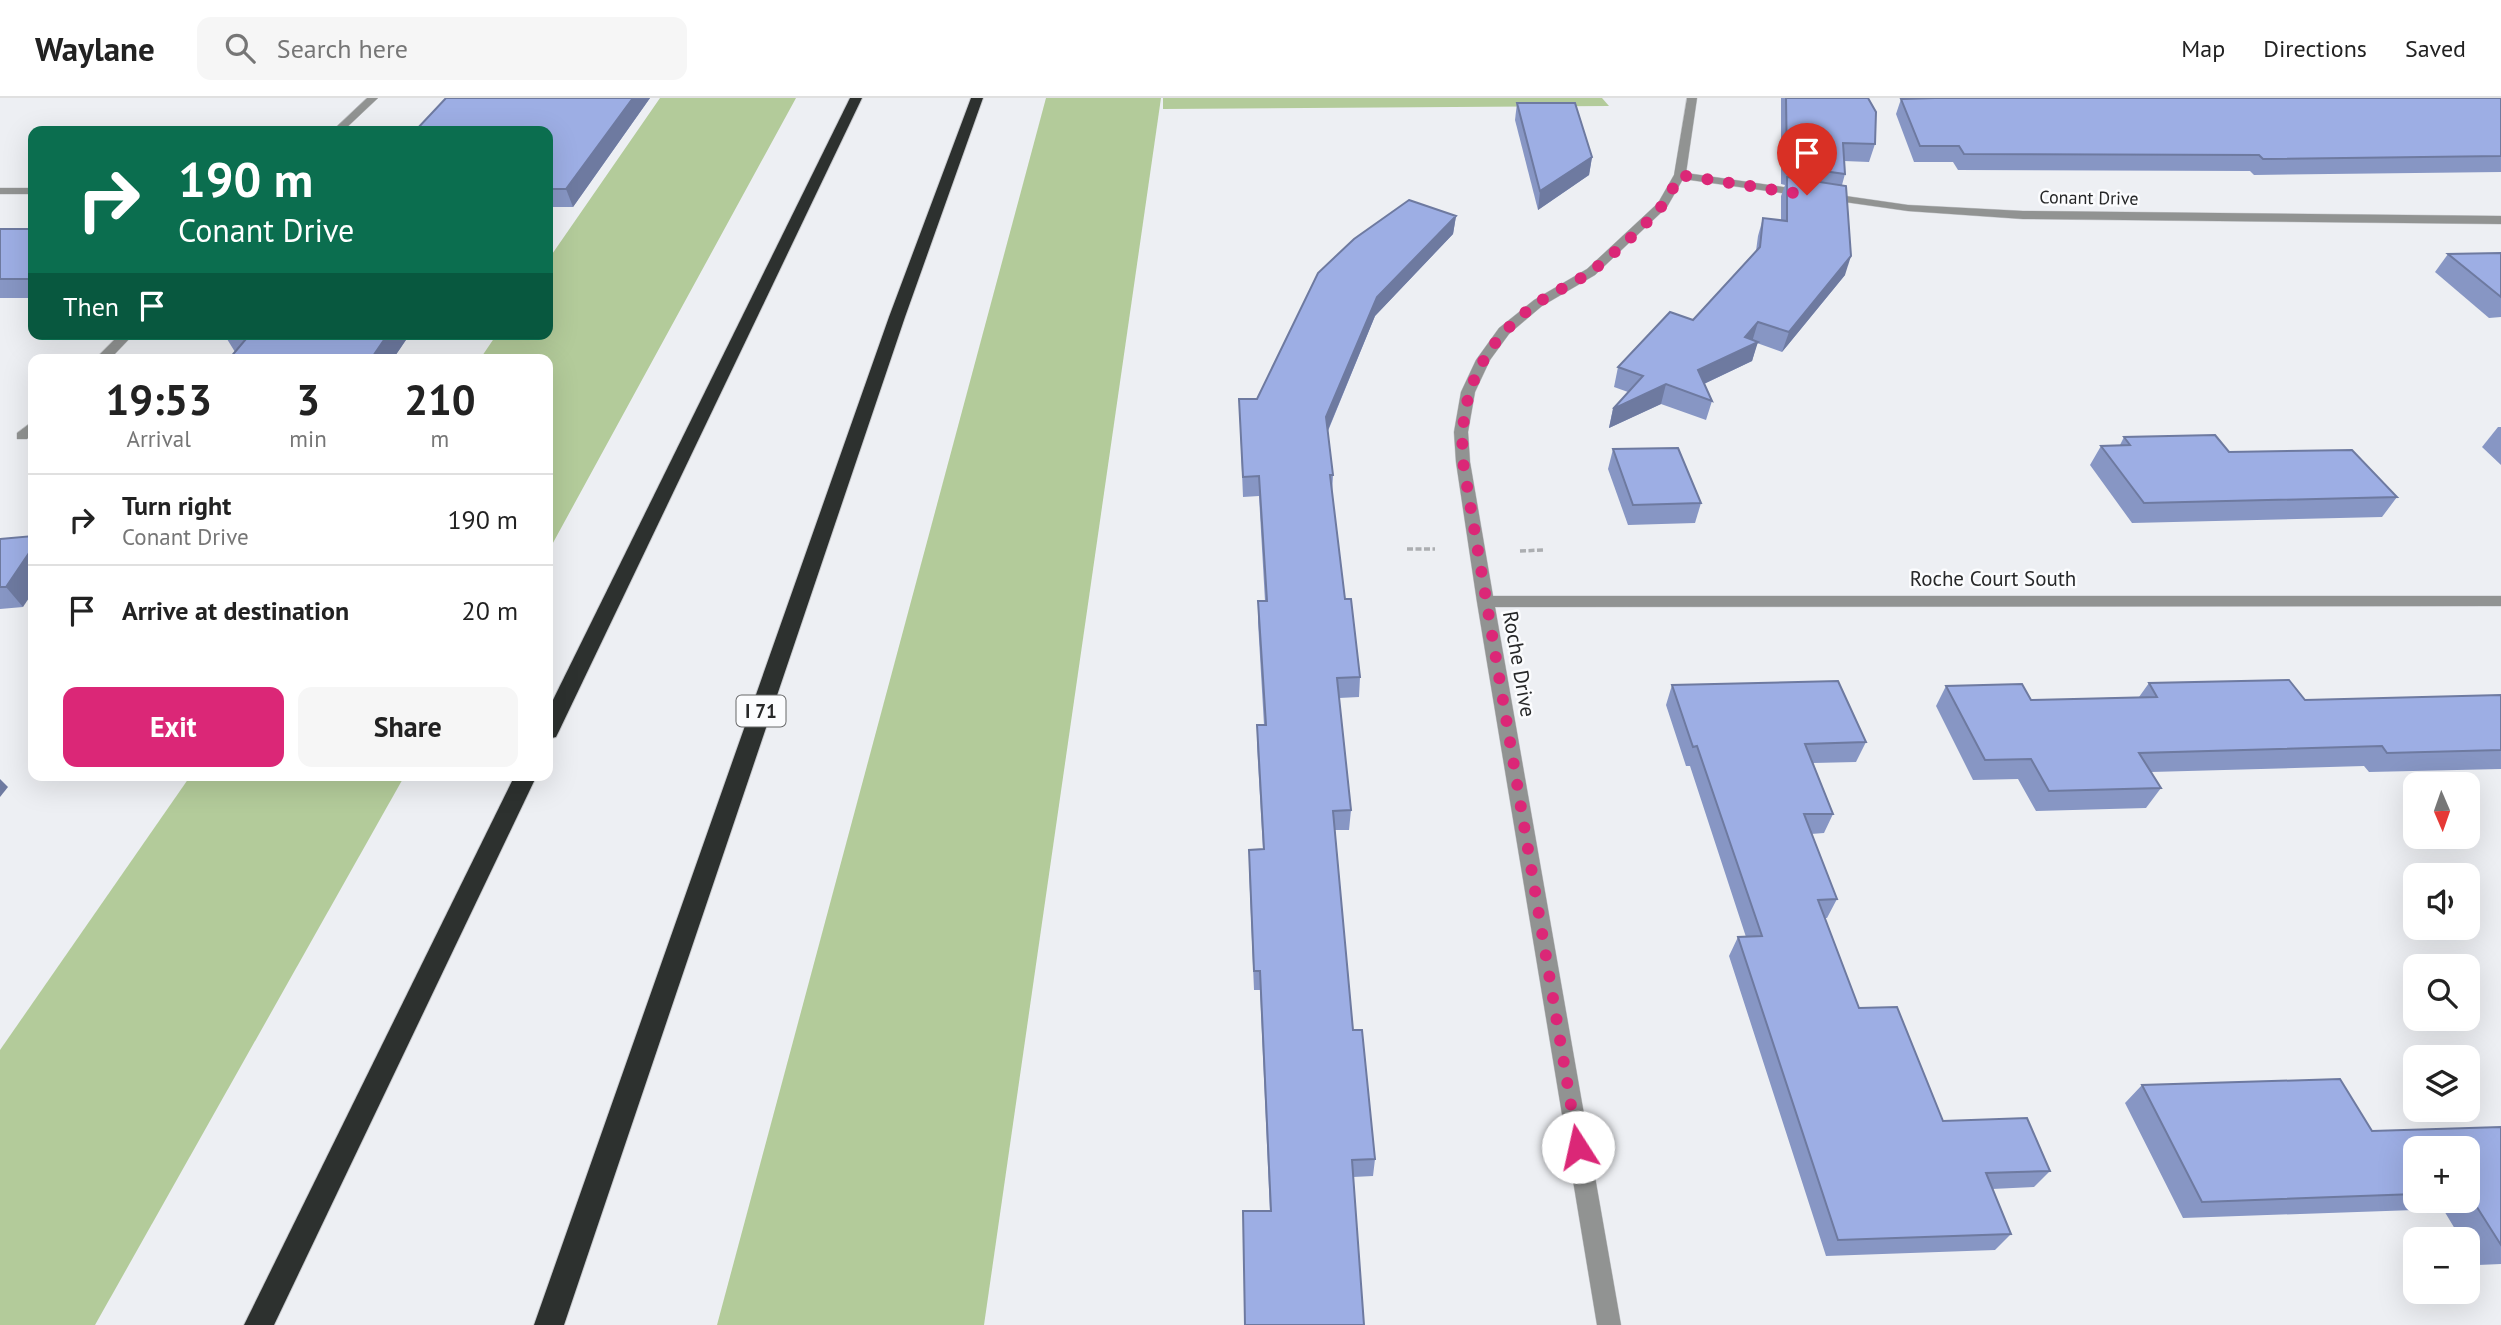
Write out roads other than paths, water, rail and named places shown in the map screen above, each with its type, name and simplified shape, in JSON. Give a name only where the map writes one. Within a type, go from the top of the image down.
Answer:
[{"type":"highway","points":[[553,721],[856,98]]},
{"type":"highway","name":"I 71","points":[[549,1325],[897,317],[977,98]]},
{"type":"highway","points":[[259,1325],[523,781]]},
{"type":"street","points":[[342,126],[373,98]]},
{"type":"street","name":"Roche Drive","points":[[1609,1325],[1485,602],[1463,462],[1461,432],[1468,392],[1483,359],[1504,331],[1538,303],[1591,272],[1663,205],[1680,175],[1692,98]]},
{"type":"street","name":"Conant Drive","points":[[1680,175],[1908,208],[2023,215],[2501,220]]},
{"type":"street","points":[[0,191],[28,191]]},
{"type":"street","points":[[107,354],[122,340]]},
{"type":"street","points":[[22,436],[28,430]]},
{"type":"street","name":"Roche Court South","points":[[1485,602],[2501,601]]}]
